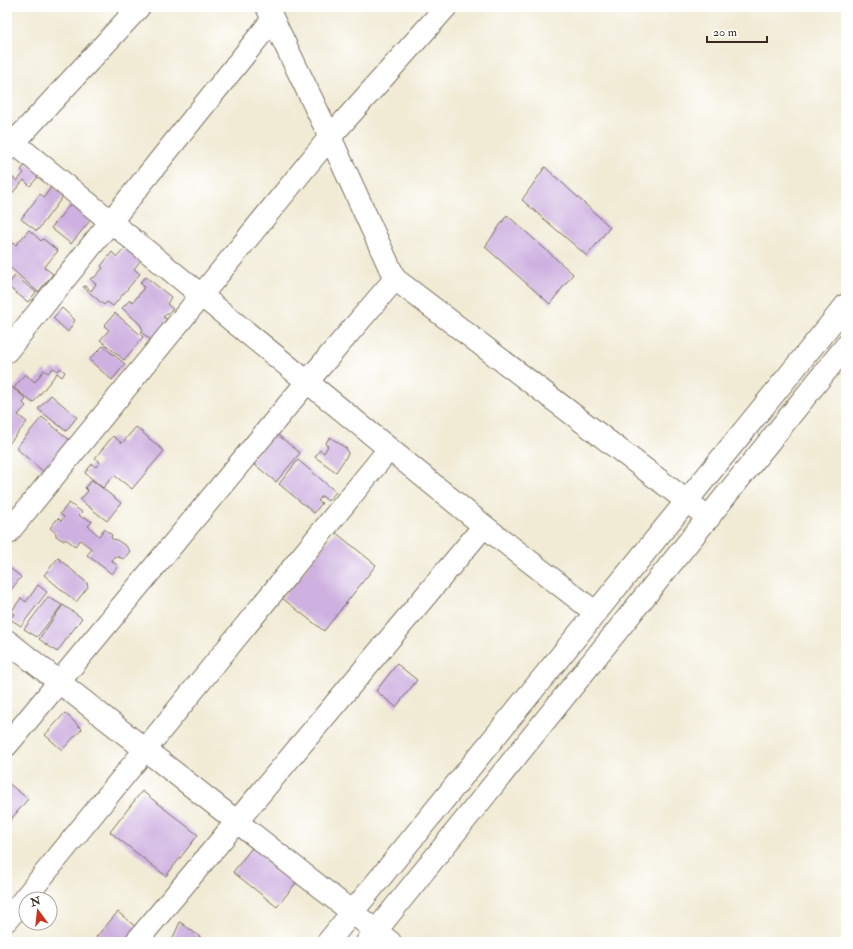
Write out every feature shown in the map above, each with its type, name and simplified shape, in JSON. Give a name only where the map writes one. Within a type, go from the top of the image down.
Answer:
[{"type":"street","points":[[139,7],[9,143],[112,222],[484,526],[596,614]]},
{"type":"street","points":[[7,534],[330,137],[446,7]]},
{"type":"street","points":[[7,351],[112,222],[270,13],[330,137],[395,279],[709,518]]},
{"type":"street","points":[[7,745],[307,382],[395,279]]},
{"type":"street","points":[[328,942],[846,305]]},
{"type":"street","points":[[7,641],[352,912],[378,938],[846,346]]},
{"type":"street","points":[[7,920],[389,449]]},
{"type":"street","points":[[136,942],[484,526]]},
{"type":"building","points":[[27,163],[40,175],[30,186],[24,180],[7,199],[7,180],[11,176],[17,181],[24,173],[21,170]]},
{"type":"building","points":[[545,167],[610,227],[587,256],[522,200]]},
{"type":"building","points":[[52,186],[64,195],[37,231],[21,219],[40,194],[44,197]]},
{"type":"building","points":[[73,201],[93,217],[71,244],[51,228]]},
{"type":"building","points":[[507,215],[573,274],[550,304],[485,247]]},
{"type":"building","points":[[29,230],[41,241],[43,239],[58,251],[44,267],[53,274],[38,292],[7,265],[7,250],[13,243],[16,245]]},
{"type":"building","points":[[126,247],[141,260],[134,269],[140,274],[113,306],[107,302],[104,305],[83,287],[85,286],[91,291],[96,284],[90,279],[92,277],[94,278],[103,268],[101,266],[112,252],[117,257]]},
{"type":"building","points":[[15,276],[36,292],[28,302],[7,286]]},
{"type":"building","points":[[146,277],[171,297],[167,304],[173,309],[163,317],[167,319],[161,326],[164,328],[151,340],[141,332],[143,330],[140,324],[122,308],[130,300],[133,302],[141,292],[144,287],[140,282]]},
{"type":"building","points":[[62,308],[75,320],[68,332],[53,318]]},
{"type":"building","points":[[115,313],[143,337],[124,360],[100,340],[109,330],[104,326]]},
{"type":"building","points":[[103,346],[125,364],[112,380],[89,360]]},
{"type":"building","points":[[53,368],[58,371],[60,368],[65,372],[62,377],[57,373],[33,403],[14,388],[25,374],[35,382],[44,370],[48,373]]},
{"type":"building","points":[[7,383],[26,399],[23,403],[26,406],[18,415],[27,422],[7,446]]},
{"type":"building","points":[[51,395],[77,417],[66,431],[38,409]]},
{"type":"building","points":[[42,417],[72,442],[45,473],[16,448]]},
{"type":"building","points":[[136,427],[164,451],[132,489],[114,475],[103,488],[85,473],[92,464],[96,467],[100,462],[95,458],[113,436],[122,443]]},
{"type":"building","points":[[273,431],[300,453],[276,482],[249,460]]},
{"type":"building","points":[[330,437],[347,449],[348,454],[336,472],[315,457],[320,450],[324,453],[328,446],[325,444]]},
{"type":"building","points":[[298,460],[336,492],[328,501],[322,496],[318,501],[322,503],[314,513],[279,484]]},
{"type":"building","points":[[92,480],[121,503],[107,521],[80,500],[88,491],[85,488]]},
{"type":"building","points":[[69,503],[82,512],[79,515],[92,522],[88,526],[99,536],[104,529],[112,535],[111,538],[126,546],[130,551],[124,559],[115,556],[113,558],[112,561],[118,566],[112,574],[87,555],[92,549],[80,540],[75,546],[67,540],[62,540],[56,536],[56,533],[50,528],[58,518],[61,521],[64,517],[60,514]]},
{"type":"building","points":[[335,532],[376,565],[324,631],[282,598]]},
{"type":"building","points":[[58,558],[87,583],[88,587],[76,602],[44,575]]},
{"type":"building","points":[[10,568],[21,577],[7,595],[7,572]]},
{"type":"building","points":[[38,585],[47,592],[21,626],[10,619],[14,614],[11,612],[21,598],[26,602]]},
{"type":"building","points":[[48,597],[62,605],[37,637],[24,629]]},
{"type":"building","points":[[63,605],[82,618],[57,652],[39,639]]},
{"type":"building","points":[[397,664],[417,680],[396,707],[376,691]]},
{"type":"building","points":[[65,713],[82,729],[62,750],[45,735]]},
{"type":"building","points":[[7,782],[28,799],[7,824]]},
{"type":"building","points":[[142,791],[198,835],[166,876],[110,832]]},
{"type":"building","points":[[255,844],[299,879],[277,907],[233,872]]},
{"type":"building","points":[[118,912],[138,929],[126,942],[101,942],[96,937]]},
{"type":"building","points":[[180,922],[207,942],[171,942]]}]
